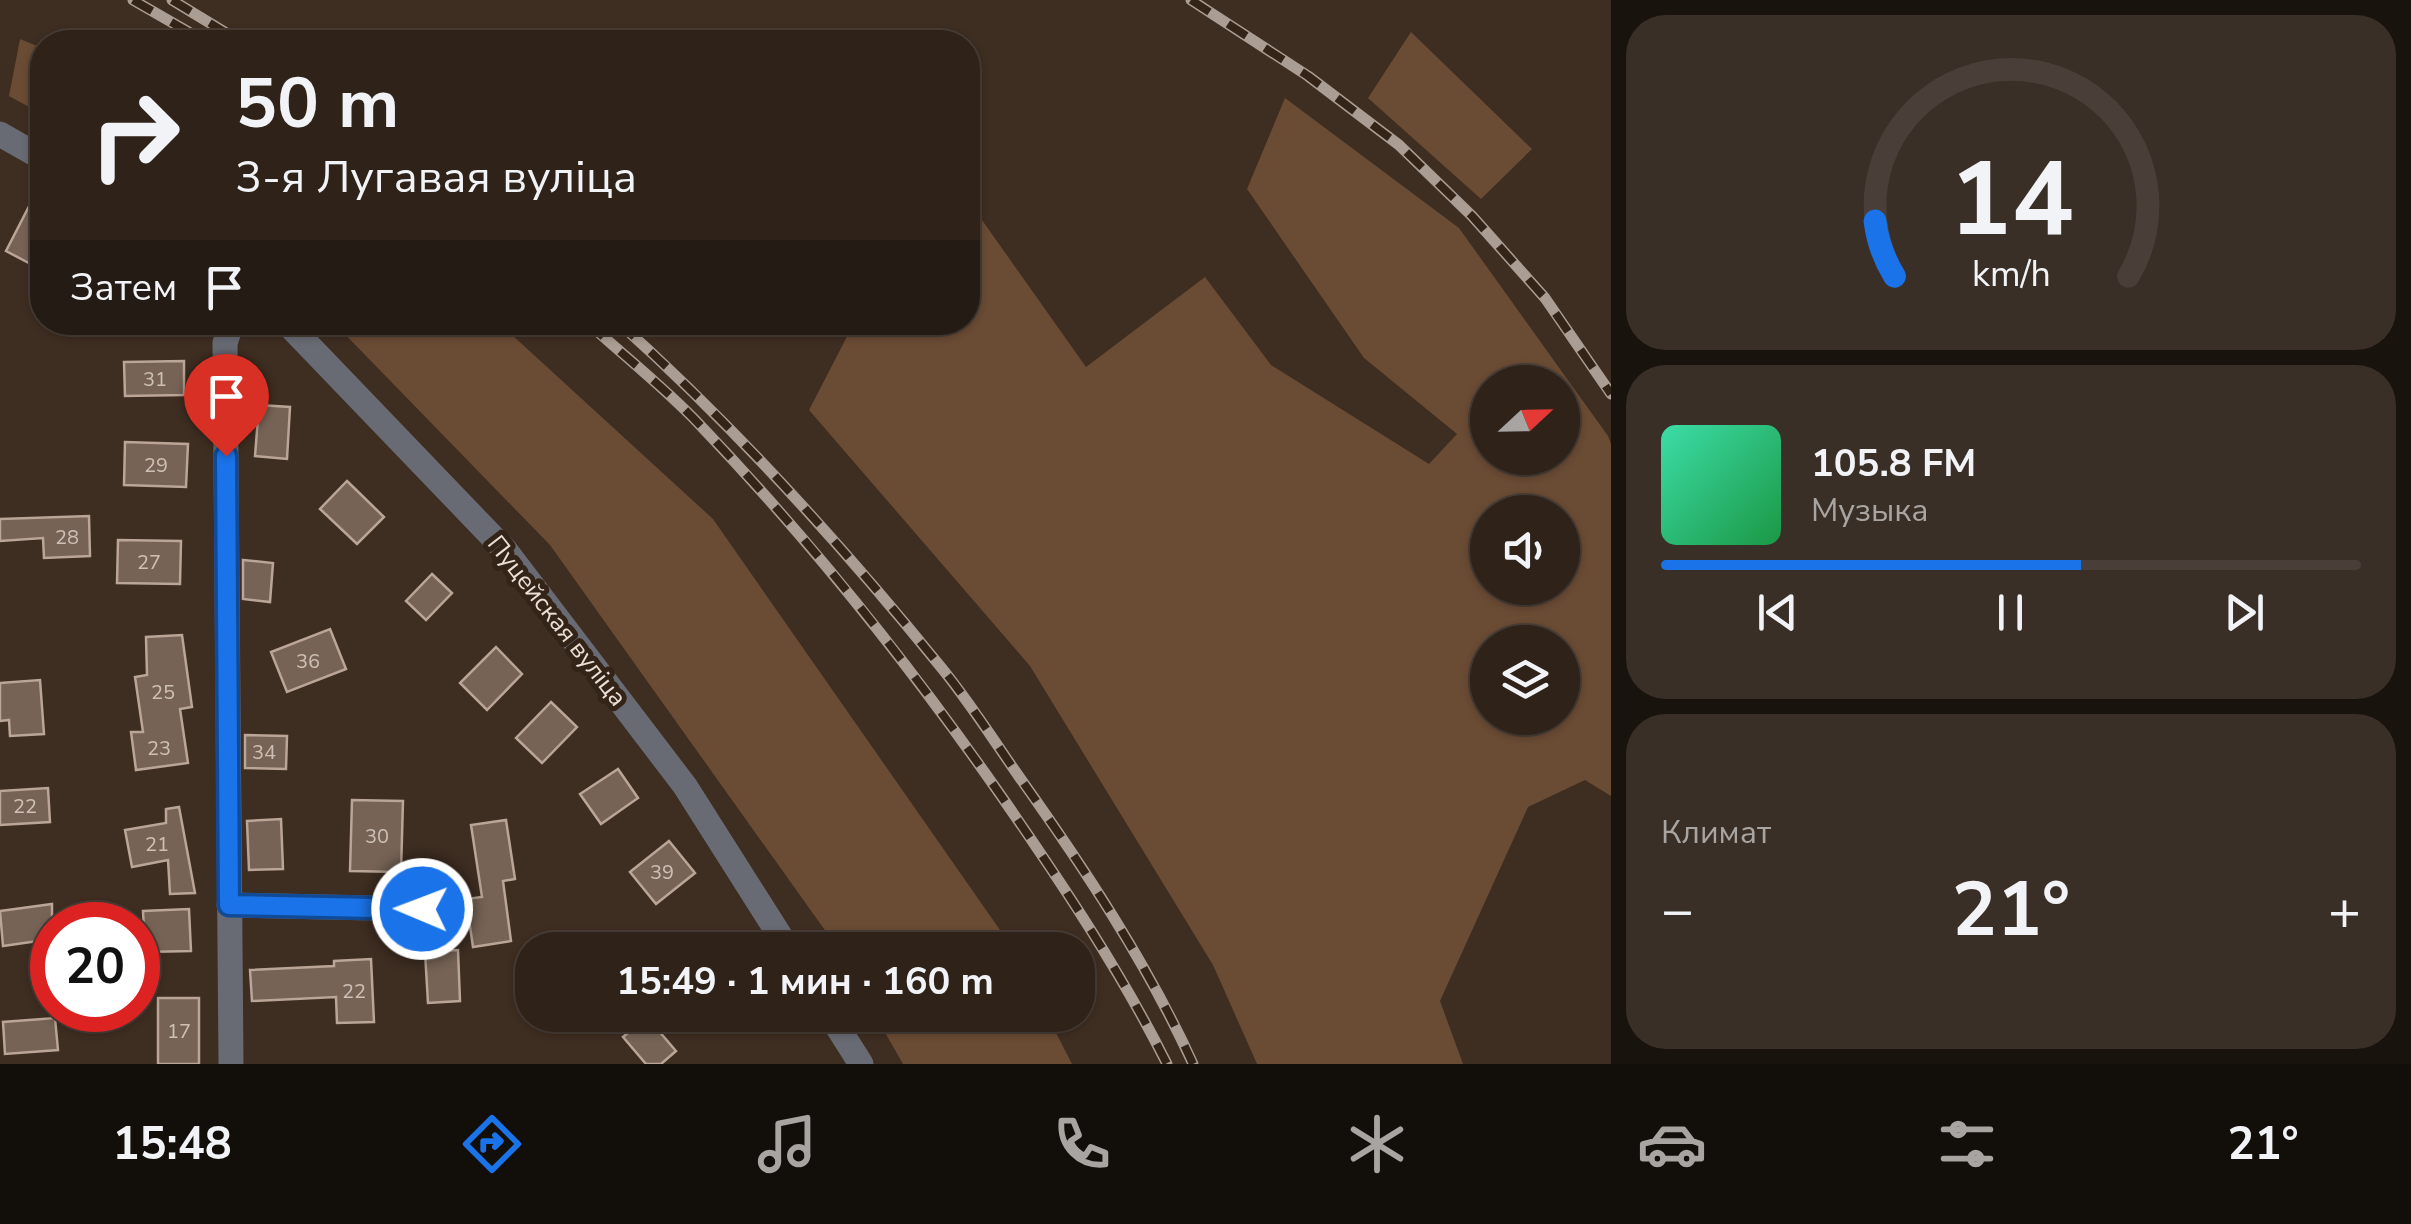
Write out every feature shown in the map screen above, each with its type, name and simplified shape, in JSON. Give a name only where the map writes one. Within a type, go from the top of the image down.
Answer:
[{"type":"street","points":[[0,134],[30,151]]},
{"type":"street","points":[[227,335],[224,344],[230,1064]]},
{"type":"street","name":"Пуцейская вуліца","points":[[298,335],[506,551],[684,786],[777,932]]},
{"type":"street","points":[[229,905],[422,909]]},
{"type":"street","points":[[840,1032],[860,1064]]},
{"type":"shaded area","points":[[1411,32],[1532,149],[1481,199],[1368,98]]},
{"type":"shaded area","points":[[20,39],[30,43],[30,107],[9,96]]},
{"type":"shaded area","points":[[1285,98],[1459,228],[1557,365],[1470,365],[1470,475],[1580,475],[1580,397],[1608,436],[1611,796],[1585,780],[1528,807],[1440,1001],[1463,1064],[1257,1064],[1213,965],[1030,666],[809,410],[848,335],[980,335],[980,220],[1086,367],[1205,277],[1271,365],[1429,464],[1457,434],[1364,358],[1247,189]]},
{"type":"shaded area","points":[[346,335],[512,335],[713,519],[1001,932],[826,932],[550,545]]},
{"type":"shaded area","points":[[885,1032],[1056,1032],[1072,1064],[903,1064]]},
{"type":"building","points":[[30,204],[30,264],[6,251]]},
{"type":"building","points":[[184,361],[184,395],[125,396],[124,362]]},
{"type":"building","points":[[259,405],[290,407],[287,459],[255,456]]},
{"type":"building","points":[[125,442],[188,444],[186,487],[124,485]]},
{"type":"building","points":[[347,481],[384,517],[357,544],[320,509]]},
{"type":"building","points":[[89,516],[90,556],[44,558],[43,538],[0,541],[0,519]]},
{"type":"building","points":[[118,540],[181,541],[180,584],[117,583]]},
{"type":"building","points":[[243,560],[273,563],[270,602],[243,599]]},
{"type":"building","points":[[432,574],[452,593],[426,620],[406,601]]},
{"type":"building","points":[[330,629],[346,669],[287,692],[271,652]]},
{"type":"building","points":[[182,635],[192,707],[180,709],[188,763],[136,770],[131,732],[143,732],[135,677],[147,675],[146,637]]},
{"type":"building","points":[[496,647],[522,674],[487,710],[460,683]]},
{"type":"building","points":[[40,680],[44,734],[10,736],[9,720],[0,721],[0,683]]},
{"type":"building","points":[[551,702],[577,727],[542,763],[516,738]]},
{"type":"building","points":[[245,735],[287,736],[286,769],[245,768]]},
{"type":"building","points":[[618,769],[638,798],[601,824],[580,794]]},
{"type":"building","points":[[48,788],[50,822],[0,825],[0,791]]},
{"type":"building","points":[[352,800],[403,801],[401,872],[350,871]]},
{"type":"building","points":[[179,807],[195,893],[170,894],[168,860],[132,867],[125,830],[166,823],[166,809]]},
{"type":"building","points":[[281,819],[283,869],[249,870],[247,821]]},
{"type":"building","points":[[506,820],[515,879],[503,881],[511,941],[473,947],[466,899],[482,897],[471,825]]},
{"type":"building","points":[[669,841],[695,873],[656,904],[630,872]]},
{"type":"building","points":[[30,907],[30,942],[3,946],[0,911]]},
{"type":"building","points":[[189,909],[191,951],[160,952],[160,910]]},
{"type":"building","points":[[458,950],[460,1001],[428,1003],[425,952]]},
{"type":"building","points":[[371,959],[374,1022],[337,1023],[336,997],[252,1001],[250,970],[334,966],[334,961]]},
{"type":"building","points":[[160,998],[199,998],[199,1064],[158,1064]]},
{"type":"building","points":[[30,1020],[30,1032],[56,1032],[58,1050],[5,1054],[3,1022]]},
{"type":"building","points":[[629,1032],[660,1032],[676,1051],[661,1064],[646,1064],[623,1037]]},
{"type":"railway","points":[[133,0],[185,30]]},
{"type":"railway","points":[[172,0],[221,30]]},
{"type":"railway","points":[[1191,0],[1308,76],[1399,145],[1472,216],[1545,298],[1611,394]]},
{"type":"railway","points":[[602,335],[672,398],[741,469],[896,653],[969,750],[1069,897],[1111,962],[1167,1064]]},
{"type":"railway","points":[[632,335],[786,488],[951,679],[1113,917],[1156,989],[1193,1064]]},
{"type":"route","points":[[226,456],[229,905],[422,909]]}]
